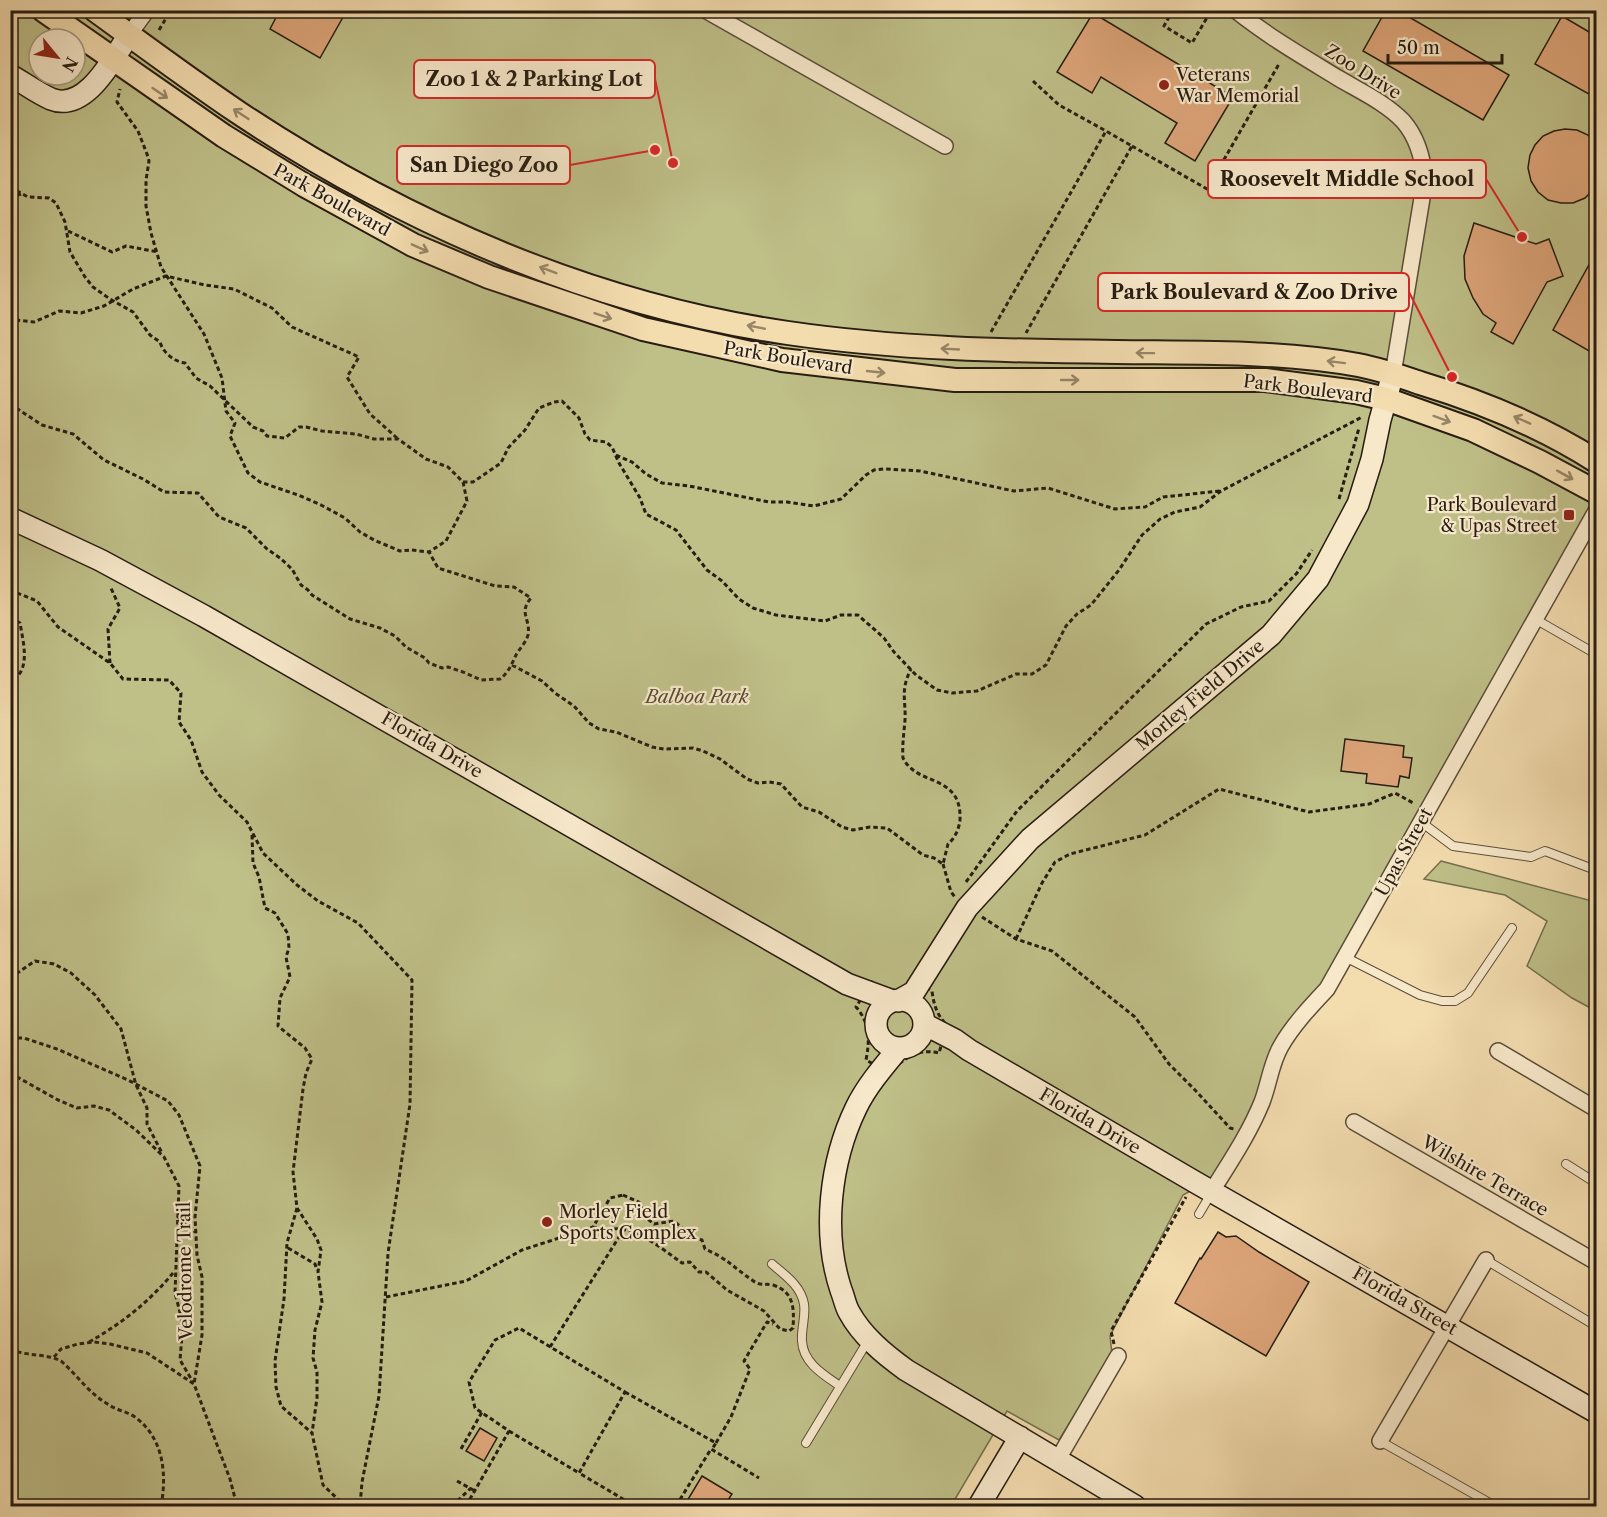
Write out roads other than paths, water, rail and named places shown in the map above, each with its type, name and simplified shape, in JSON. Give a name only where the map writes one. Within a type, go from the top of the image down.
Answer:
[{"type":"main road","name":"Park Boulevard","points":[[43,10],[224,136],[304,185],[413,245],[489,277],[642,329],[782,360],[955,380],[1265,380],[1356,392],[1386,399],[1473,430],[1596,492]]},
{"type":"main road","name":"Park Boulevard","points":[[94,10],[249,119],[318,161],[418,216],[494,250],[645,303],[785,333],[879,344],[957,350],[1266,354],[1361,365],[1449,391],[1517,417],[1596,460]]},
{"type":"street","points":[[10,75],[53,100],[68,101],[81,97],[92,88],[147,10]]},
{"type":"street","points":[[705,10],[945,147]]},
{"type":"street","name":"Zoo Drive","points":[[1235,10],[1271,38],[1386,107],[1404,122],[1417,141],[1424,163],[1425,180],[1393,374]]},
{"type":"street","name":"Morley Field Drive","points":[[896,1001],[915,992],[931,968],[964,900],[1030,839],[1270,635],[1318,579],[1358,504],[1393,374]]},
{"type":"street","name":"Upas Street","points":[[1204,1187],[1247,1132],[1262,1101],[1270,1071],[1281,1046],[1303,1015],[1327,989],[1346,957],[1596,511]]},
{"type":"street","name":"Florida Drive","points":[[10,518],[100,560],[315,679],[847,984],[896,1001]]},
{"type":"street","name":"Morley Field Drive","points":[[922,1018],[931,968]]},
{"type":"street","name":"Florida Drive","points":[[847,984],[869,1009],[878,1029]]},
{"type":"street","points":[[869,1087],[878,1029],[885,1005],[904,1000],[915,1006],[922,1018],[918,1039],[905,1047],[869,1087],[856,1109],[837,1165],[830,1220],[837,1276],[849,1311],[882,1353],[906,1370],[1135,1506]]},
{"type":"street","name":"Florida Drive","points":[[922,1018],[969,1050],[1204,1187]]},
{"type":"street","points":[[878,1029],[883,1042],[905,1047]]},
{"type":"street","name":"Florida Drive","points":[[905,1047],[929,1041],[969,1050]]},
{"type":"street","points":[[1498,1051],[1596,1109]]},
{"type":"street","name":"Wilshire Terrace","points":[[1354,1122],[1596,1262]]},
{"type":"street","name":"Florida Street","points":[[1204,1187],[1596,1412]]},
{"type":"street","points":[[1380,1441],[1486,1260]]},
{"type":"street","points":[[1058,1459],[1118,1356]]},
{"type":"street","points":[[979,1506],[1020,1437]]},
{"type":"lane","points":[[1535,619],[1596,654]]},
{"type":"lane","points":[[1425,816],[1453,846],[1531,857],[1545,851],[1593,869]]},
{"type":"lane","points":[[1346,957],[1420,995],[1442,1001],[1455,1001],[1468,993],[1512,928]]},
{"type":"lane","points":[[1566,1164],[1596,1183]]},
{"type":"lane","points":[[1199,1215],[1204,1187]]},
{"type":"lane","points":[[1486,1260],[1596,1326]]},
{"type":"lane","points":[[772,1264],[789,1279],[804,1303],[802,1342],[810,1362],[820,1373],[840,1386]]},
{"type":"lane","points":[[806,1443],[869,1338]]},
{"type":"lane","points":[[1380,1441],[1495,1506]]},
{"type":"place","name":"Veterans War Memorial","points":[[1164,85]]},
{"type":"place","name":"San Diego Zoo","points":[[655,150]]},
{"type":"place","name":"Zoo 1 & 2 Parking Lot","points":[[673,163]]},
{"type":"place","name":"Roosevelt Middle School","points":[[1522,237]]},
{"type":"place","name":"Park Boulevard & Zoo Drive","points":[[1452,377]]},
{"type":"place","name":"Park Boulevard & Upas Street","points":[[1569,515]]},
{"type":"place","name":"Morley Field Sports Complex","points":[[547,1222]]},
{"type":"park label","name":"Balboa Park","points":[[697,697]]}]
